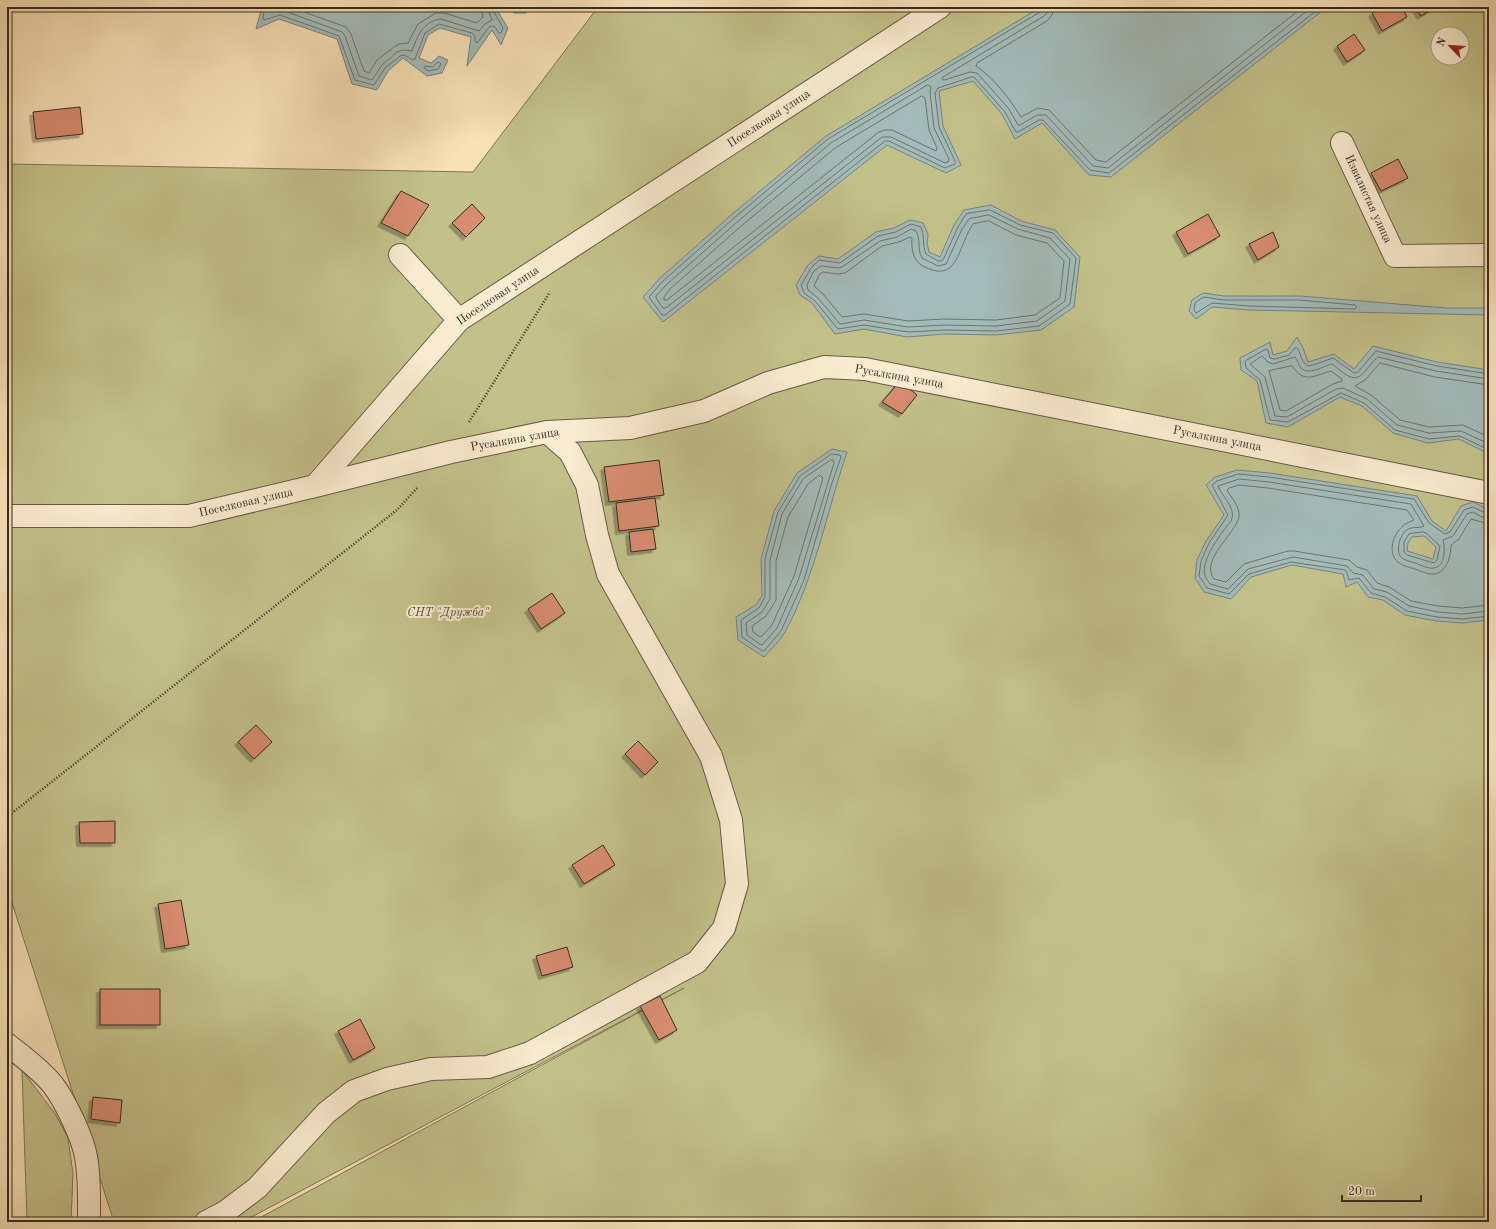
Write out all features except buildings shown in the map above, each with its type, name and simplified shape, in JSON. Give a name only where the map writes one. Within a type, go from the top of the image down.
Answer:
[{"type":"street","name":"Поселковая улица","points":[[7,516],[189,516],[315,486],[459,320],[940,7]]},
{"type":"street","name":"Извилистая улица","points":[[1342,143],[1395,256],[1489,255]]},
{"type":"street","points":[[400,255],[459,320]]},
{"type":"street","name":"Русалкина улица","points":[[315,486],[451,452],[547,432],[630,428],[704,411],[768,383],[824,367],[865,369],[1489,493]]},
{"type":"street","points":[[206,1222],[225,1212],[257,1188],[326,1113],[354,1091],[387,1079],[431,1069],[488,1067],[530,1053],[697,962],[724,928],[737,884],[731,820],[711,756],[608,574],[597,535],[587,485],[574,458],[570,452],[547,432]]},
{"type":"street","points":[[7,1044],[38,1069],[54,1086],[81,1139],[86,1157],[89,1188],[88,1222]]},
{"type":"path","points":[[451,452],[552,287]]},
{"type":"path","points":[[7,817],[397,510],[418,487]]},
{"type":"green space","name":"СНТ \"Дружба\"","points":[[598,7],[1489,7],[1489,1222],[252,1222],[684,988],[242,1222],[114,1222],[7,887],[7,164],[473,172]]},
{"type":"green space","points":[[22,1070],[56,1115],[68,1138],[73,1174],[71,1222],[27,1222]]},
{"type":"water","points":[[262,7],[495,7],[508,28],[501,45],[492,30],[467,66],[471,37],[440,28],[428,35],[419,58],[431,63],[439,56],[448,60],[442,73],[427,76],[403,58],[388,71],[377,90],[352,84],[337,39],[279,19],[256,29]]},
{"type":"water","points":[[507,7],[529,7],[526,13],[514,13]]},
{"type":"water","points":[[1041,7],[1327,7],[1111,177],[1089,175],[1042,123],[1015,139],[1002,114],[973,81],[939,91],[943,126],[961,165],[946,173],[887,145],[663,322],[643,297],[659,279],[730,216],[826,136]]},
{"type":"water","points":[[991,205],[1021,221],[1055,230],[1080,257],[1074,307],[1041,330],[996,335],[945,334],[907,337],[864,329],[835,334],[812,303],[800,295],[796,285],[808,265],[819,256],[838,259],[876,232],[894,228],[910,220],[923,223],[928,234],[927,243],[929,252],[940,257],[954,225],[964,210]]},
{"type":"water","points":[[1203,293],[1224,296],[1300,296],[1446,308],[1489,308],[1489,315],[1248,310],[1212,307],[1196,319],[1189,311],[1192,300]]},
{"type":"water","points":[[1297,337],[1308,362],[1334,354],[1354,369],[1373,346],[1437,362],[1489,370],[1489,454],[1459,439],[1428,443],[1393,433],[1362,406],[1340,397],[1288,427],[1266,423],[1257,381],[1241,370],[1240,358],[1270,342],[1273,355],[1287,351]]},
{"type":"water","points":[[832,449],[847,452],[813,566],[805,589],[785,632],[764,657],[738,640],[736,617],[756,605],[762,596],[761,559],[774,511],[797,473]]},
{"type":"water","points":[[1237,470],[1270,473],[1417,496],[1432,521],[1446,531],[1461,506],[1473,502],[1489,510],[1489,620],[1463,623],[1436,621],[1405,615],[1383,600],[1368,597],[1357,582],[1346,587],[1343,574],[1292,565],[1251,577],[1231,599],[1204,592],[1195,578],[1197,560],[1206,541],[1224,515],[1206,485],[1215,477]],"holes":[[[1424,536],[1436,547],[1433,559],[1407,551],[1408,543],[1412,537]]]}]
